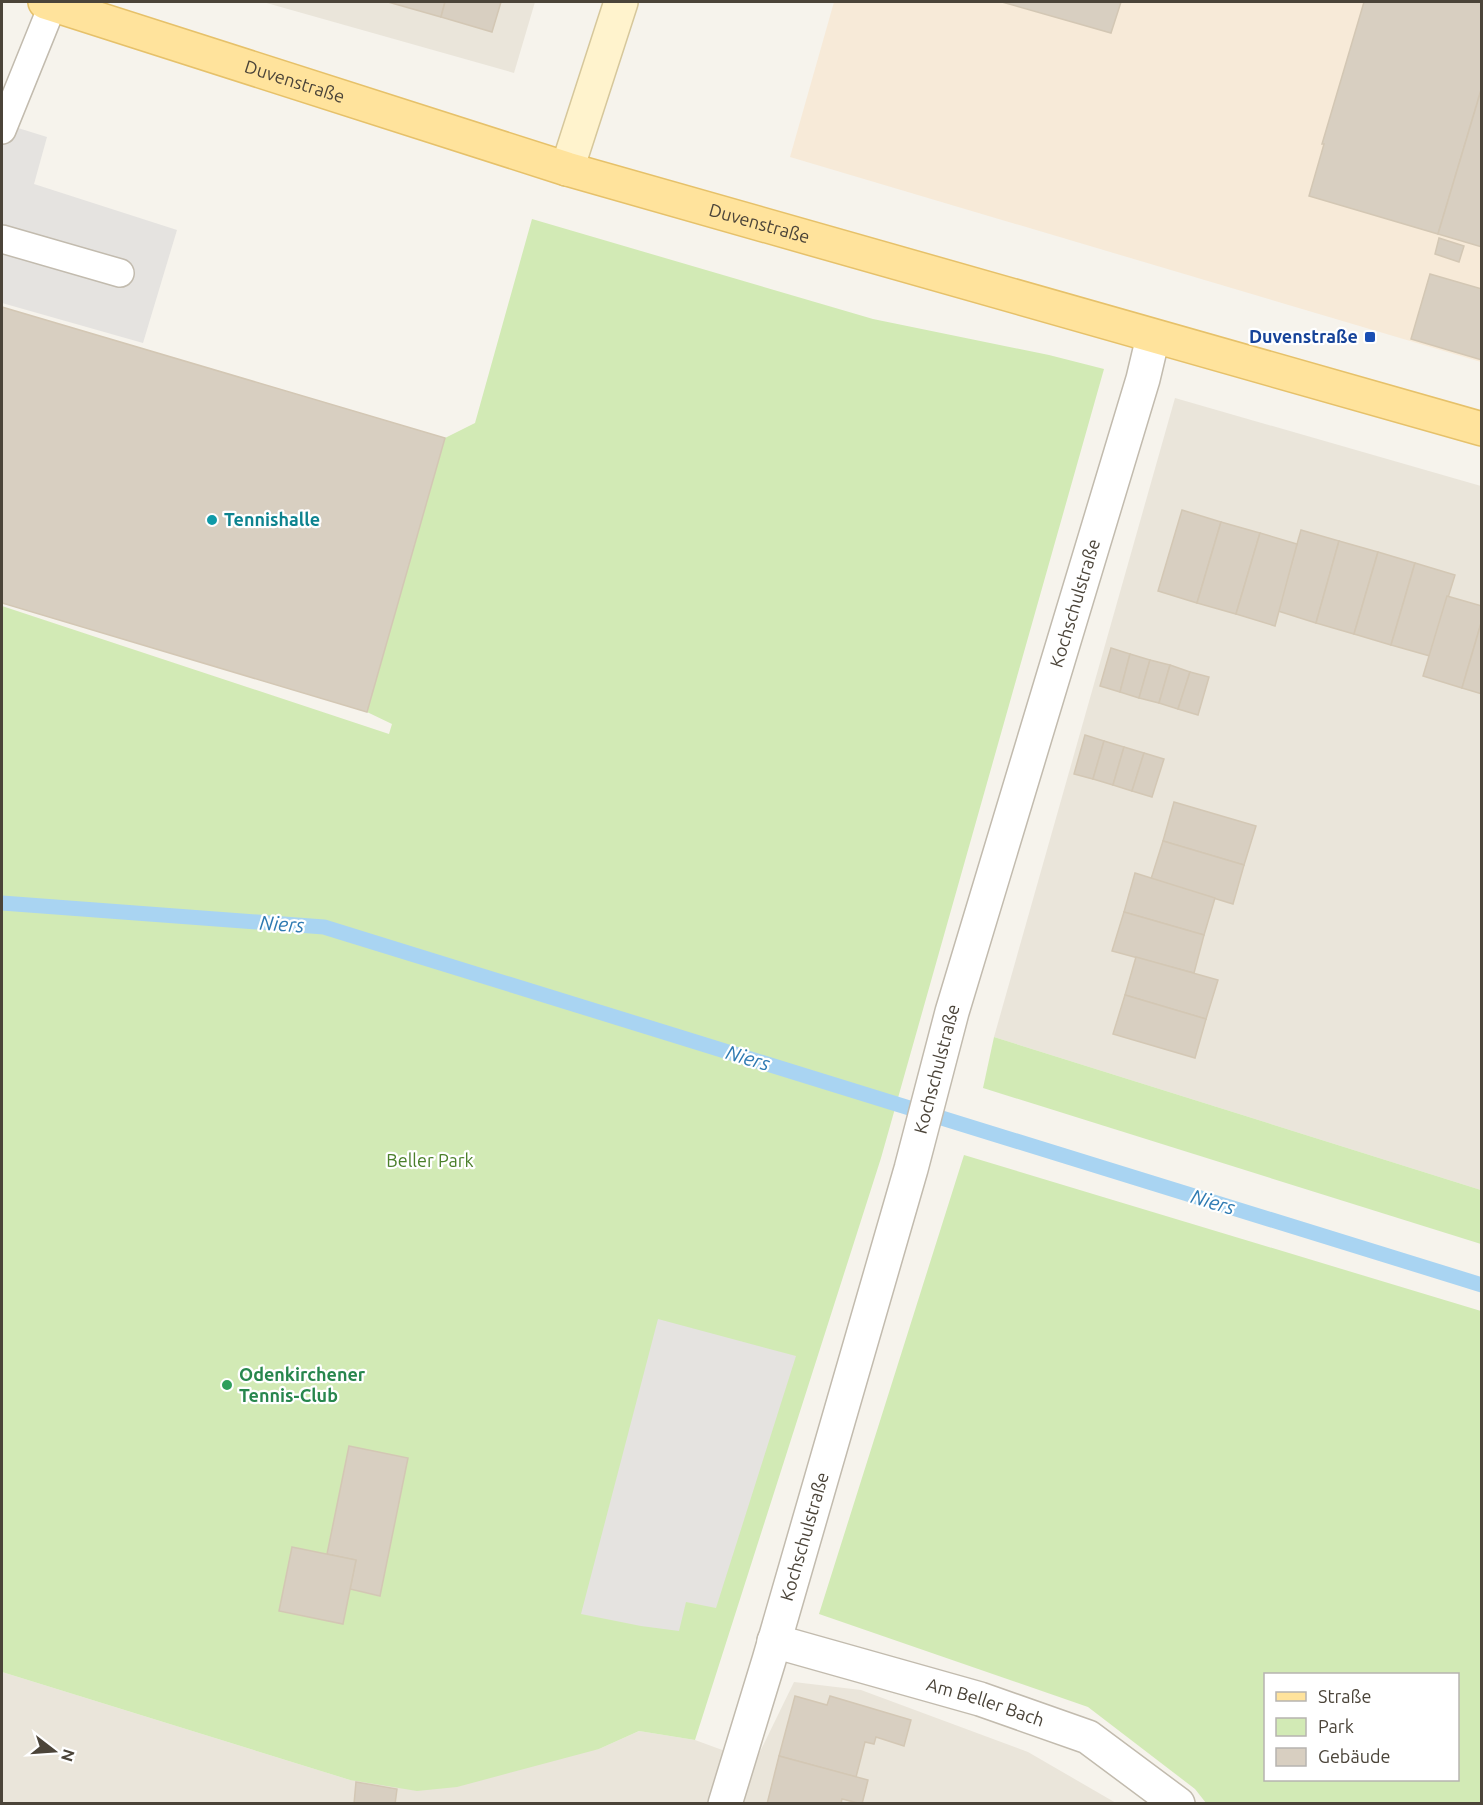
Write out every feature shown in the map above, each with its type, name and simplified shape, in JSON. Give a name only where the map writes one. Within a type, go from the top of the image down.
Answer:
[{"type":"main road","points":[[567,169],[621,2]]},
{"type":"main road","name":"Duvenstraße","points":[[49,3],[567,169],[1482,429]]},
{"type":"street","name":"Kochschulstraße","points":[[725,1803],[911,1169],[956,1001],[1143,380],[1153,337]]},
{"type":"street","name":"Am Beller Bach","points":[[774,1641],[980,1699],[1088,1737],[1178,1803]]},
{"type":"lane","points":[[2,130],[49,3]]},
{"type":"lane","points":[[2,239],[120,273]]},
{"type":"shaded area","points":[[263,2],[535,2],[514,73]]},
{"type":"shaded area","points":[[834,2],[1481,2],[1481,362],[790,157]]},
{"type":"shaded area","points":[[2,123],[47,137],[34,184],[177,230],[143,343],[2,303]]},
{"type":"shaded area","points":[[1175,398],[1481,486],[1481,1190],[994,1037]]},
{"type":"shaded area","points":[[658,1319],[796,1356],[716,1608],[686,1602],[679,1631],[581,1614]]},
{"type":"shaded area","points":[[2,1672],[350,1780],[599,1749],[639,1731],[695,1740],[755,1762],[794,1682],[861,1690],[1028,1752],[1116,1803],[2,1803]]},
{"type":"green space","name":"Beller Park","points":[[532,219],[873,319],[1049,355],[1104,369],[881,1158],[695,1740],[639,1731],[599,1749],[457,1787],[417,1791],[350,1780],[2,1672],[2,606],[389,734],[392,724],[367,712],[445,438],[475,423]]},
{"type":"green space","points":[[994,1037],[1481,1190],[1481,1244],[983,1088]]},
{"type":"green space","points":[[964,1155],[1481,1311],[1481,1803],[1206,1803],[1195,1789],[1088,1707],[819,1614]]},
{"type":"building","points":[[388,2],[445,2],[441,17]]},
{"type":"building","points":[[445,2],[501,2],[492,32],[441,17]]},
{"type":"building","points":[[1002,2],[1121,2],[1111,33]]},
{"type":"building","points":[[1364,2],[1482,2],[1482,87],[1438,234],[1309,196]]},
{"type":"building","points":[[1482,87],[1482,247],[1438,234]]},
{"type":"building","points":[[1439,238],[1464,246],[1459,262],[1435,254]]},
{"type":"building","points":[[1430,274],[1482,289],[1482,360],[1411,339]]},
{"type":"building","name":"Tennishalle","points":[[2,307],[445,438],[367,712],[2,603]]},
{"type":"building","points":[[1182,510],[1221,522],[1197,603],[1158,591]]},
{"type":"building","points":[[1221,522],[1260,533],[1236,614],[1197,603]]},
{"type":"building","points":[[1301,530],[1339,541],[1316,623],[1278,611]]},
{"type":"building","points":[[1260,533],[1297,544],[1275,626],[1236,614]]},
{"type":"building","points":[[1339,541],[1378,552],[1354,634],[1316,623]]},
{"type":"building","points":[[1378,552],[1415,563],[1391,645],[1354,634]]},
{"type":"building","points":[[1415,563],[1455,575],[1430,656],[1391,645]]},
{"type":"building","points":[[1447,596],[1482,606],[1482,620],[1462,688],[1423,676]]},
{"type":"building","points":[[1482,620],[1482,694],[1462,688]]},
{"type":"building","points":[[1111,648],[1130,654],[1120,692],[1100,686]]},
{"type":"building","points":[[1130,654],[1150,660],[1139,698],[1120,692]]},
{"type":"building","points":[[1150,660],[1170,665],[1159,703],[1139,698]]},
{"type":"building","points":[[1170,665],[1190,672],[1178,709],[1159,703]]},
{"type":"building","points":[[1190,672],[1209,677],[1198,715],[1178,709]]},
{"type":"building","points":[[1085,735],[1104,741],[1093,779],[1074,774]]},
{"type":"building","points":[[1104,741],[1124,747],[1113,785],[1093,779]]},
{"type":"building","points":[[1124,747],[1144,753],[1132,791],[1113,785]]},
{"type":"building","points":[[1144,753],[1164,759],[1152,797],[1132,791]]},
{"type":"building","points":[[1174,802],[1256,826],[1244,865],[1163,841]]},
{"type":"building","points":[[1163,841],[1244,865],[1233,904],[1151,879]]},
{"type":"building","points":[[1135,873],[1215,898],[1204,935],[1124,912]]},
{"type":"building","points":[[1124,912],[1204,935],[1194,973],[1112,951]]},
{"type":"building","points":[[1136,957],[1218,980],[1206,1019],[1125,995]]},
{"type":"building","points":[[1125,995],[1206,1019],[1195,1058],[1113,1034]]},
{"type":"building","points":[[349,1446],[408,1458],[380,1596],[350,1589],[356,1560],[327,1554]]},
{"type":"building","points":[[292,1547],[356,1560],[343,1624],[279,1611]]},
{"type":"building","points":[[795,1696],[827,1705],[830,1696],[911,1720],[904,1746],[876,1737],[874,1744],[865,1742],[856,1777],[779,1756]]},
{"type":"building","points":[[779,1756],[868,1780],[862,1804],[842,1799],[841,1804],[767,1804]]},
{"type":"building","points":[[356,1782],[397,1789],[395,1804],[354,1804]]},
{"type":"waterway","name":"Niers","points":[[2,903],[324,927],[1482,1285]]},
{"type":"place","name":"Duvenstraße","points":[[1370,337]]},
{"type":"place","name":"Tennishalle","points":[[212,520]]},
{"type":"place","name":"Odenkirchener Tennis-Club","points":[[227,1385]]}]
